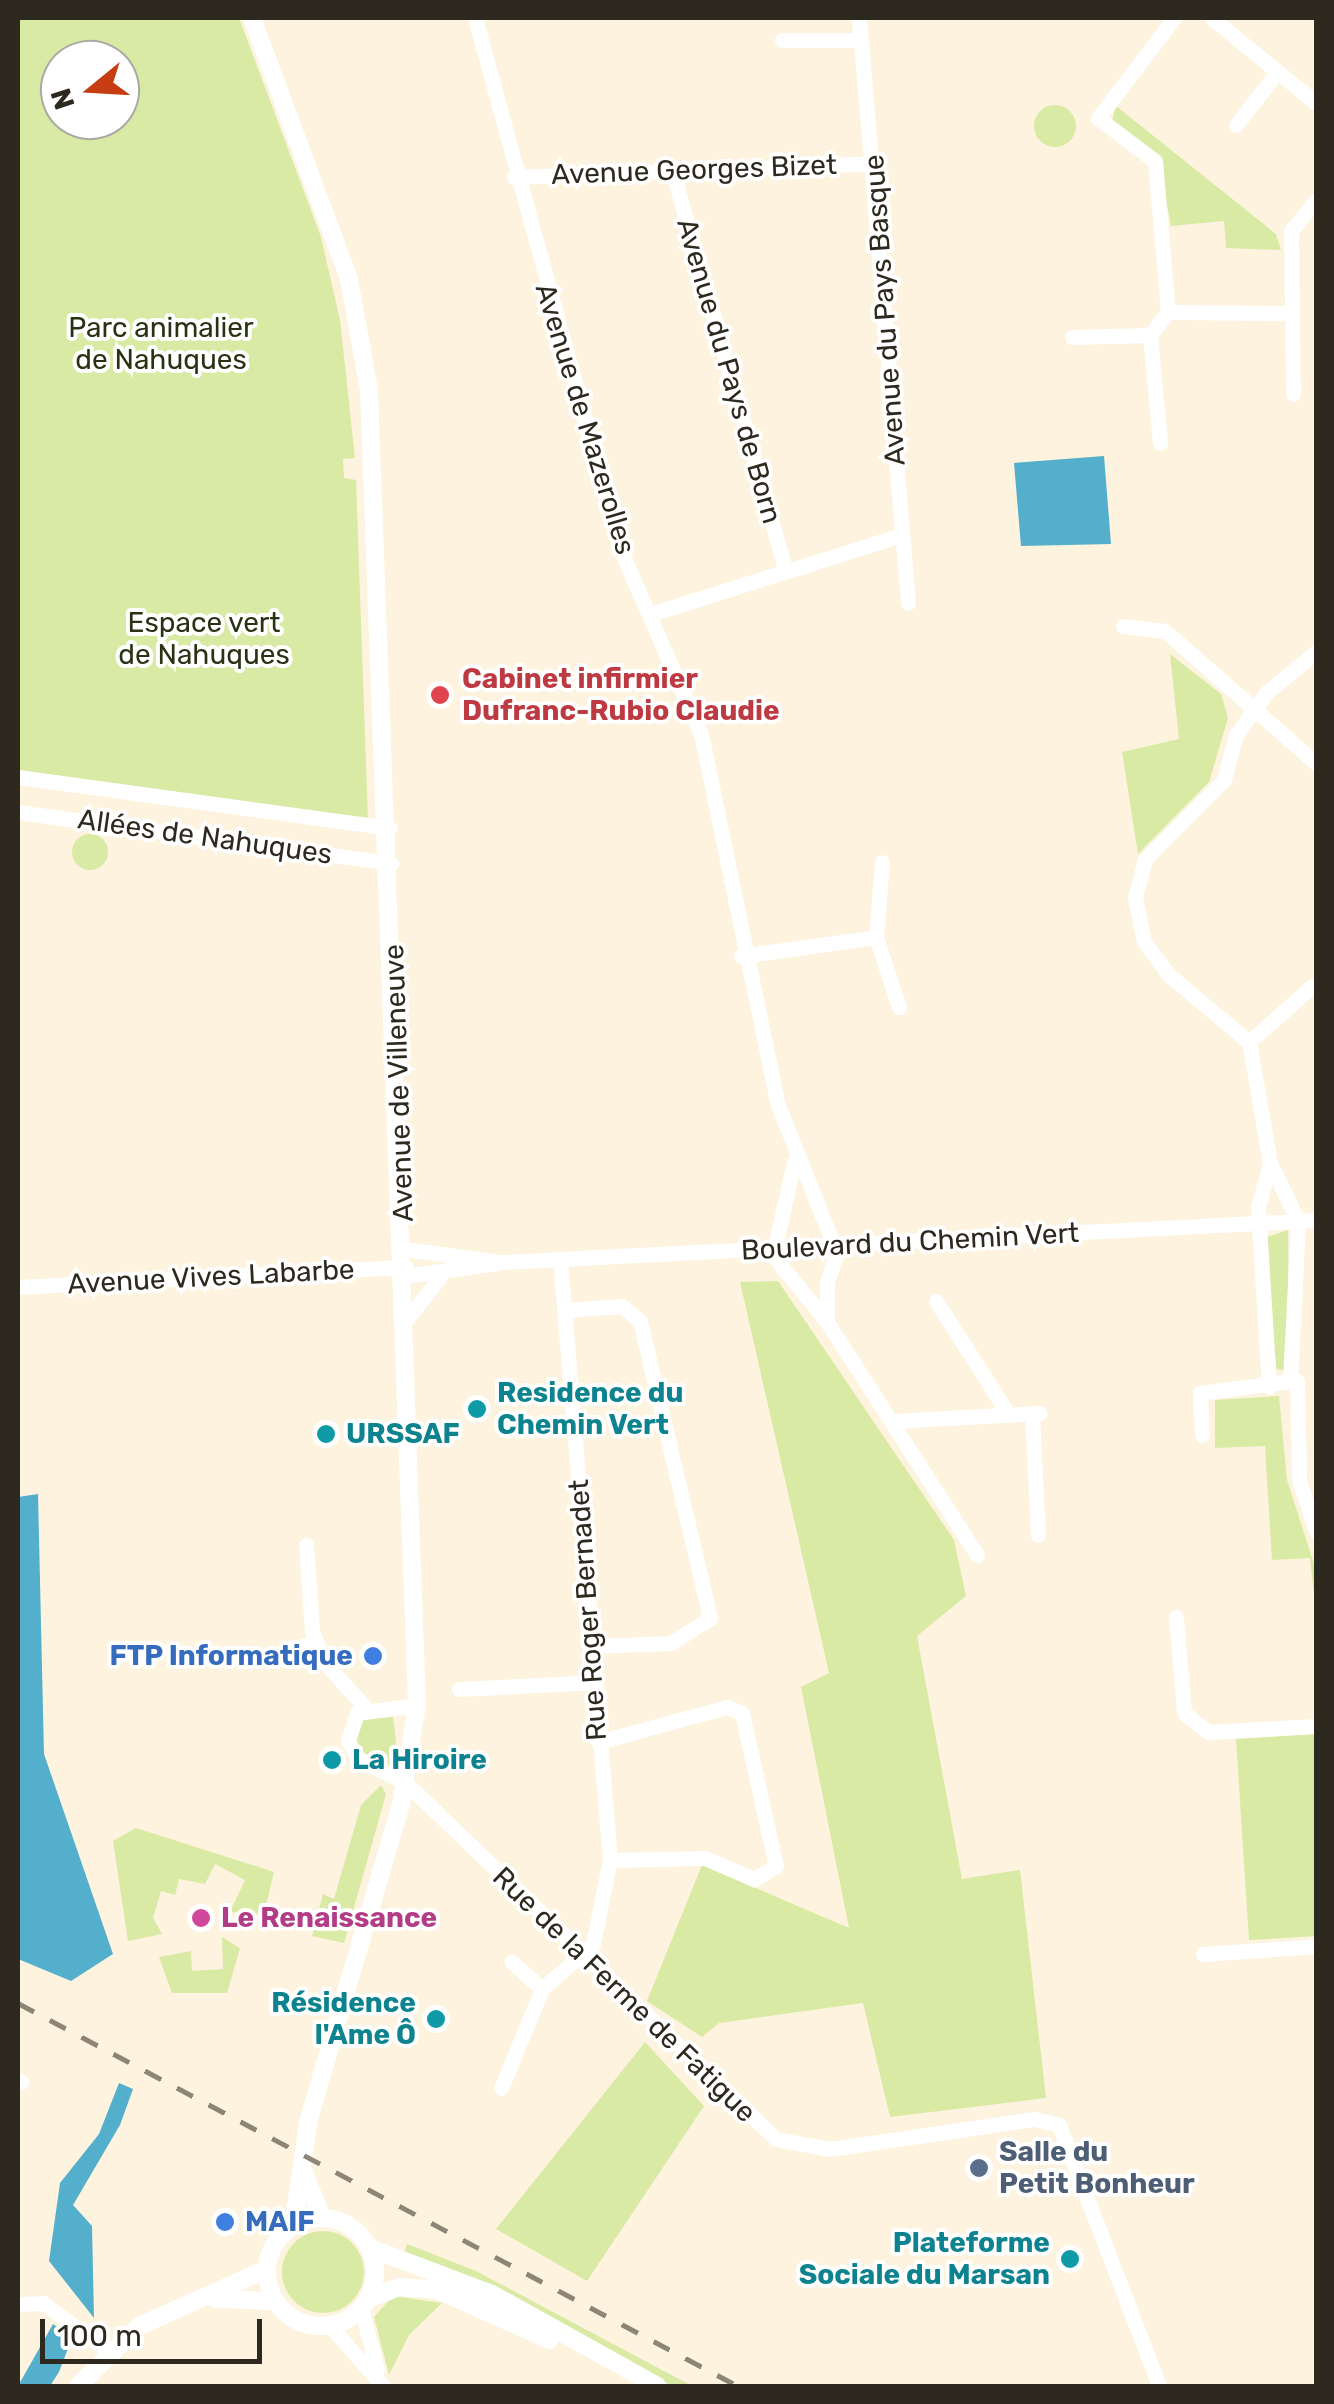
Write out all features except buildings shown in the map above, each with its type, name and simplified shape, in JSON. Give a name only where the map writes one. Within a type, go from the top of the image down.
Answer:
[{"type":"main road","name":"Avenue de Villeneuve","points":[[252,18],[360,325],[392,864],[417,1705],[406,1782],[302,2154],[292,2226]]},
{"type":"main road","points":[[302,2154],[322,2218]]},
{"type":"main road","points":[[78,2386],[106,2349],[267,2269],[292,2226],[322,2218],[350,2226],[369,2248],[492,2294],[657,2386]]},
{"type":"main road","points":[[365,2303],[369,2248]]},
{"type":"main road","points":[[267,2269],[275,2301],[296,2320],[330,2326],[399,2286],[438,2290],[634,2386]]},
{"type":"main road","points":[[199,2300],[275,2301]]},
{"type":"street","name":"Avenue de Mazerolles","points":[[475,18],[514,177],[621,551],[654,612],[701,734],[741,956],[794,1162],[837,1242]]},
{"type":"street","name":"Avenue du Pays Basque","points":[[859,18],[875,162],[908,604]]},
{"type":"street","points":[[1160,443],[1150,335],[1168,312],[1155,161],[1098,118],[1174,18]]},
{"type":"street","points":[[1212,18],[1316,103]]},
{"type":"street","points":[[782,40],[861,40]]},
{"type":"street","points":[[1236,124],[1278,71]]},
{"type":"street","name":"Avenue Georges Bizet","points":[[514,177],[875,162]]},
{"type":"street","name":"Avenue du Pays de Born","points":[[674,173],[785,570]]},
{"type":"street","points":[[1294,394],[1289,313],[1291,231],[1316,200]]},
{"type":"street","points":[[1168,312],[1289,313]]},
{"type":"street","points":[[1072,337],[1150,335]]},
{"type":"street","points":[[654,612],[902,535]]},
{"type":"street","points":[[1123,626],[1164,632],[1252,712],[1316,763]]},
{"type":"street","points":[[1316,652],[1252,712],[1224,780],[1145,859],[1135,897],[1144,942],[1249,1042],[1270,1163],[1298,1221],[1293,1381],[1299,1480],[1316,1531]]},
{"type":"street","name":"Allées de Nahuques","points":[[18,777],[390,828]]},
{"type":"street","name":"Allées de Nahuques","points":[[18,812],[392,864]]},
{"type":"street","points":[[882,862],[876,937],[899,1007]]},
{"type":"street","points":[[741,956],[876,937]]},
{"type":"street","points":[[1249,1042],[1312,986]]},
{"type":"street","name":"Avenue de Mazerolles","points":[[771,1247],[794,1162]]},
{"type":"street","points":[[1269,1388],[1260,1223],[1270,1163]]},
{"type":"street","name":"Boulevard du Chemin Vert","points":[[405,1264],[1316,1220]]},
{"type":"street","points":[[827,1322],[826,1281],[837,1242]]},
{"type":"street","points":[[771,1247],[827,1322],[977,1556]]},
{"type":"street","name":"Rue Roger Bernadet","points":[[560,1259],[610,1860],[584,1955]]},
{"type":"street","name":"Boulevard du Chemin Vert","points":[[405,1264],[438,1278],[502,1262]]},
{"type":"street","name":"Avenue Vives Labarbe","points":[[18,1287],[405,1264]]},
{"type":"street","points":[[407,1319],[438,1278]]},
{"type":"street","points":[[936,1301],[1009,1414]]},
{"type":"street","points":[[564,1310],[622,1306],[640,1321],[710,1618],[671,1643],[593,1646]]},
{"type":"street","points":[[1202,1435],[1200,1393],[1269,1388],[1293,1381]]},
{"type":"street","points":[[892,1421],[1036,1414],[1038,1535]]},
{"type":"street","points":[[306,1545],[316,1641],[366,1707],[417,1705]]},
{"type":"street","points":[[1176,1616],[1184,1713],[1208,1732],[1316,1726]]},
{"type":"street","points":[[286,1651],[316,1641]]},
{"type":"street","points":[[459,1689],[596,1682]]},
{"type":"street","name":"Rue de la Ferme de Fatigue","points":[[366,1707],[350,1726],[353,1751],[406,1782],[776,2139],[830,2150],[1047,2120],[1073,2143],[1159,2386]]},
{"type":"street","points":[[598,1742],[727,1707],[742,1713],[776,1866],[754,1879],[705,1858],[610,1860]]},
{"type":"street","points":[[1203,1954],[1316,1946]]},
{"type":"street","points":[[502,2088],[542,1989],[584,1955]]},
{"type":"street","points":[[512,1962],[542,1989]]},
{"type":"street","points":[[18,2304],[43,2303],[106,2349]]},
{"type":"street","points":[[365,2303],[384,2386]]},
{"type":"street","points":[[330,2326],[384,2386]]},
{"type":"green space","points":[[18,18],[239,18],[321,237],[340,320],[355,458],[343,459],[344,478],[356,480],[368,821],[18,771]]},
{"type":"green space","points":[[1055,105],[1070,111],[1076,126],[1070,141],[1055,147],[1040,141],[1034,126],[1040,111]]},
{"type":"green space","points":[[1116,106],[1276,234],[1281,250],[1226,248],[1224,221],[1171,226],[1159,163],[1112,122]]},
{"type":"green space","points":[[1170,654],[1221,694],[1228,718],[1209,782],[1138,854],[1122,752],[1179,739]]},
{"type":"green space","points":[[90,834],[103,839],[108,852],[103,865],[90,870],[77,865],[72,852],[77,839]]},
{"type":"green space","points":[[1288,1230],[1289,1328],[1284,1370],[1276,1369],[1267,1237]]},
{"type":"green space","points":[[778,1281],[954,1540],[966,1596],[917,1636],[962,1879],[1020,1870],[1046,2098],[890,2117],[863,2003],[719,2023],[702,2037],[647,2001],[702,1865],[849,1928],[801,1687],[829,1673],[740,1282]]},
{"type":"green space","points":[[1279,1396],[1287,1480],[1316,1570],[1316,1613],[1310,1558],[1272,1560],[1265,1446],[1215,1448],[1215,1400]]},
{"type":"green space","points":[[393,1717],[396,1741],[391,1768],[355,1748],[354,1731],[362,1719]]},
{"type":"green space","points":[[1316,1734],[1316,1936],[1249,1940],[1236,1739]]},
{"type":"green space","points":[[381,1785],[386,1794],[344,1943],[312,1936],[323,1894],[334,1899],[361,1805]]},
{"type":"green space","points":[[136,1828],[274,1872],[264,1914],[230,1912],[245,1880],[215,1864],[205,1884],[179,1879],[175,1895],[161,1891],[153,1918],[162,1934],[128,1941],[113,1841]]},
{"type":"green space","points":[[222,1937],[240,1948],[227,1993],[172,1993],[159,1957],[191,1951],[192,1971],[223,1969]]},
{"type":"green space","points":[[645,2042],[704,2106],[587,2281],[496,2229]]},
{"type":"green space","points":[[323,2231],[339,2234],[352,2243],[361,2256],[361,2288],[352,2301],[339,2310],[323,2313],[307,2310],[294,2301],[285,2288],[282,2272],[285,2256],[294,2243],[307,2234]]},
{"type":"green space","points":[[407,2244],[476,2271],[692,2386],[672,2386],[555,2322],[402,2259]]},
{"type":"green space","points":[[393,2296],[442,2303],[409,2335],[389,2375],[374,2317]]},
{"type":"water","points":[[1104,456],[1111,544],[1021,546],[1014,463]]},
{"type":"water","points":[[38,1494],[44,1754],[113,1954],[71,1981],[18,1959],[18,1497]]},
{"type":"water","points":[[119,2083],[133,2089],[120,2125],[73,2205],[92,2226],[94,2318],[49,2261],[60,2183],[99,2134]]},
{"type":"water","points":[[53,2324],[72,2338],[59,2372],[50,2386],[18,2386]]},
{"type":"railway","points":[[18,2003],[738,2386]]},
{"type":"place","name":"Cabinet infirmier Dufranc-Rubio Claudie","points":[[440,695]]},
{"type":"place","name":"Residence du Chemin Vert","points":[[477,1409]]},
{"type":"place","name":"URSSAF","points":[[326,1434]]},
{"type":"place","name":"FTP Informatique","points":[[373,1656]]},
{"type":"place","name":"La Hiroire","points":[[332,1760]]},
{"type":"place","name":"Le Renaissance","points":[[201,1918]]},
{"type":"place","name":"Résidence l'Ame Ô","points":[[436,2019]]},
{"type":"place","name":"Salle du Petit Bonheur","points":[[979,2168]]},
{"type":"place","name":"MAIF","points":[[225,2222]]},
{"type":"place","name":"Plateforme Sociale du Marsan","points":[[1070,2259]]},
{"type":"park label","name":"Parc animalier de Nahuques","points":[[161,344]]},
{"type":"park label","name":"Espace vert de Nahuques","points":[[204,639]]}]
